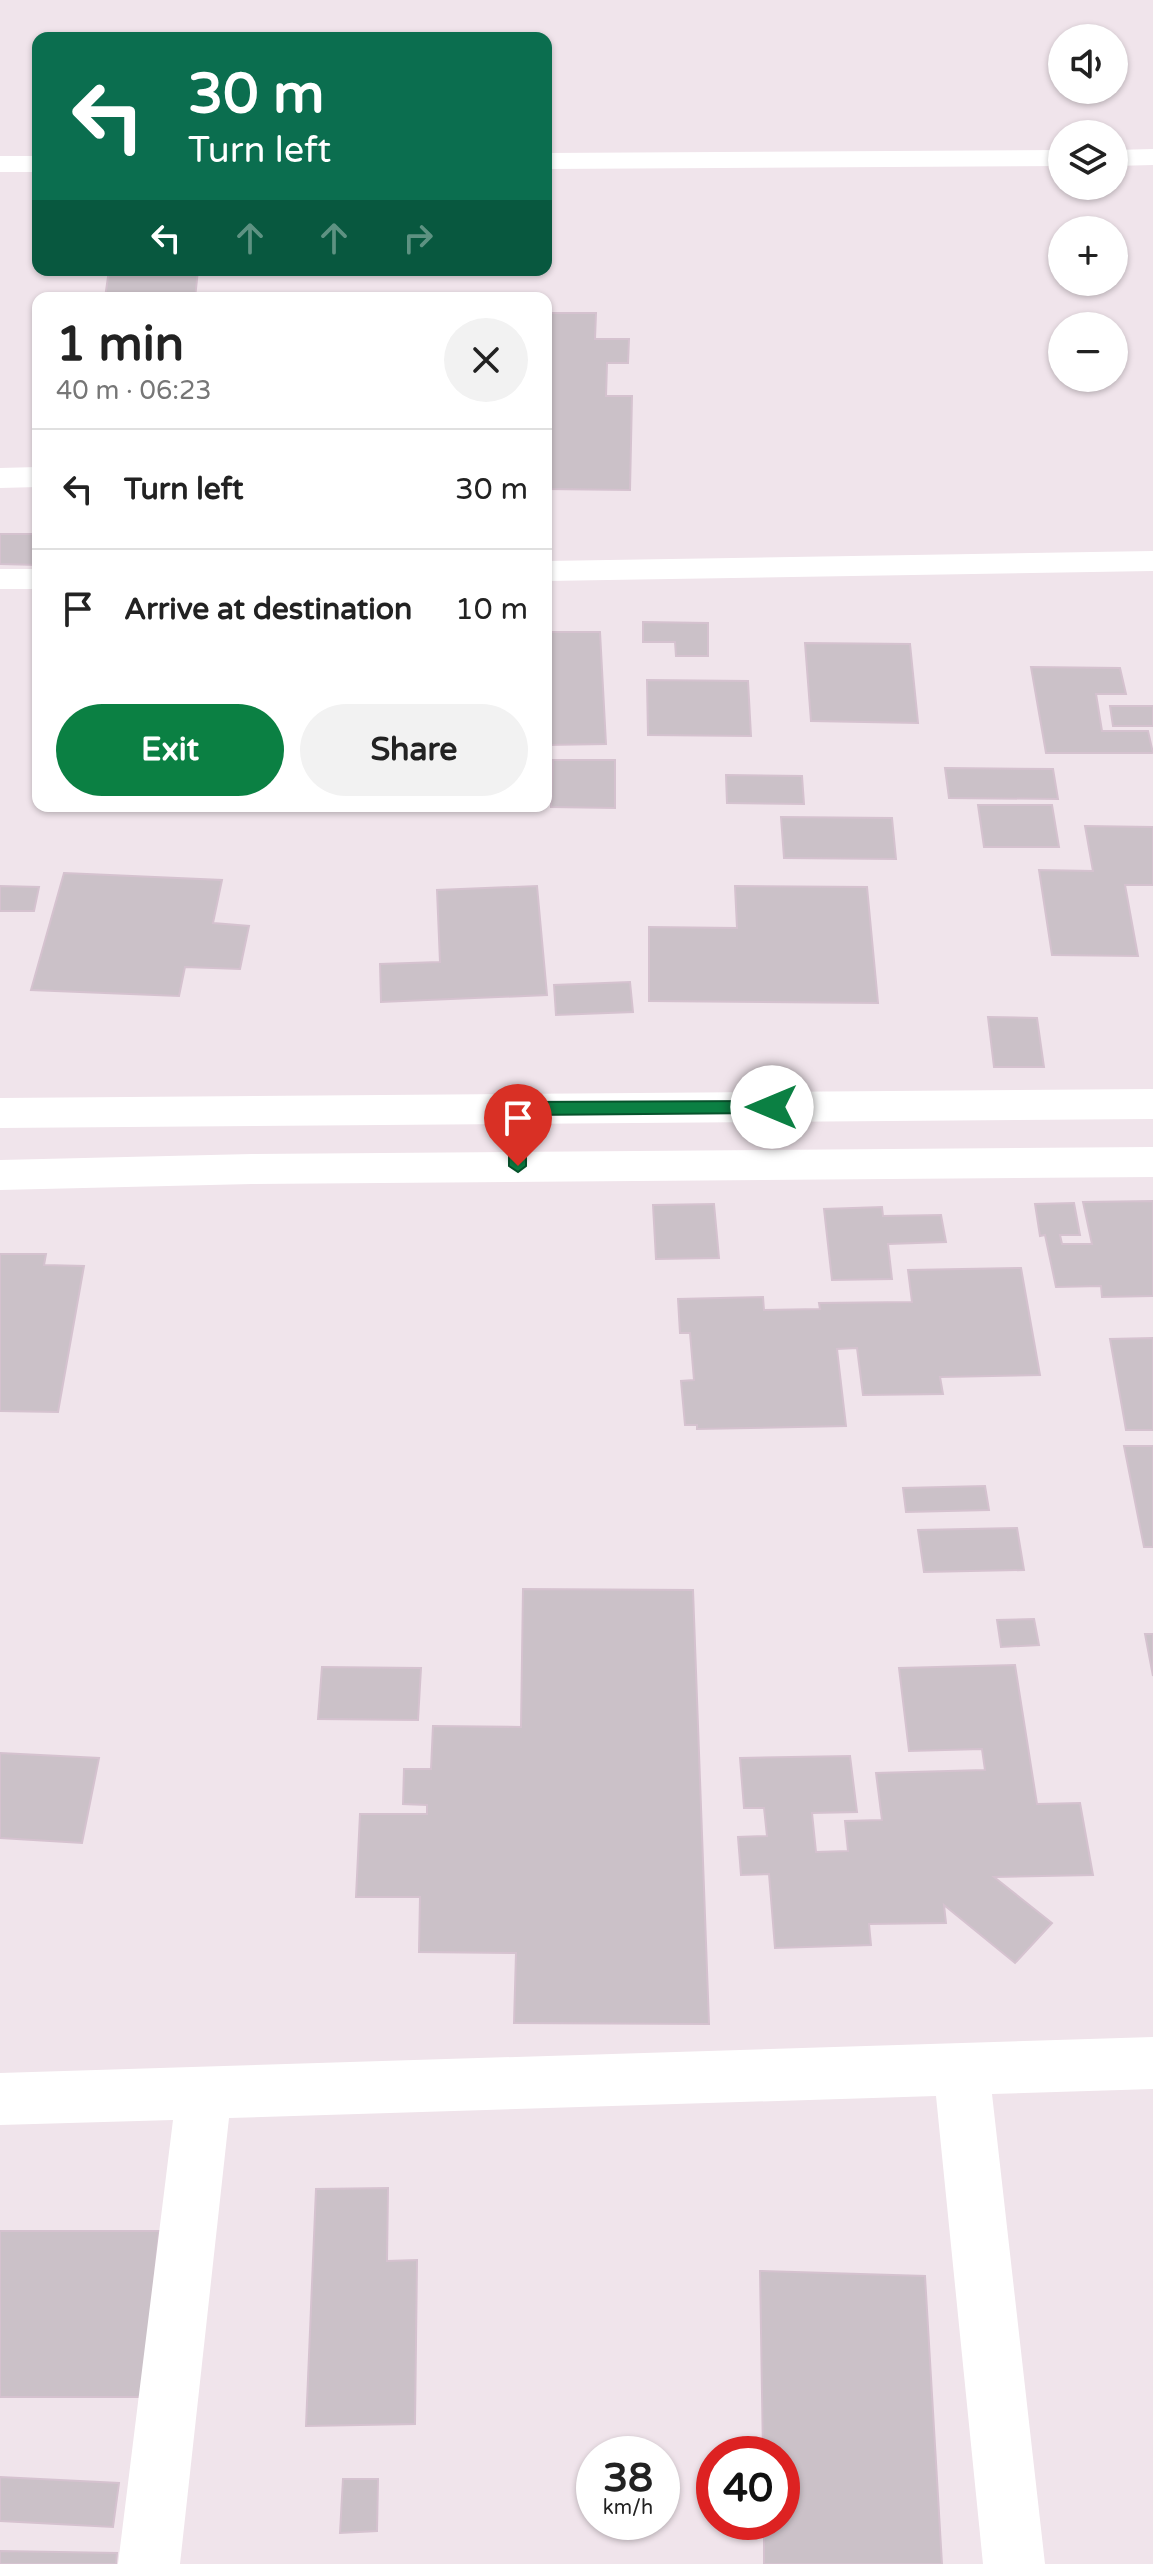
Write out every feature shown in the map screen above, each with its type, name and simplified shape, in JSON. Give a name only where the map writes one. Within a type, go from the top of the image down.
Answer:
[{"type":"street","points":[[1128,158],[1153,157]]},
{"type":"street","points":[[552,161],[1048,158]]},
{"type":"street","points":[[0,164],[32,164]]},
{"type":"street","points":[[0,478],[32,477]]},
{"type":"street","points":[[552,571],[1153,561]]},
{"type":"street","points":[[0,579],[32,579]]},
{"type":"street","points":[[0,1113],[1153,1104]]},
{"type":"street","points":[[518,1109],[518,1166]]},
{"type":"street","points":[[252,1111],[252,1169]]},
{"type":"street","points":[[0,1175],[518,1166],[1153,1162]]},
{"type":"street","points":[[0,2099],[1153,2063]]},
{"type":"street","points":[[961,2067],[1014,2564]]},
{"type":"street","points":[[149,2564],[204,2092]]},
{"type":"building","points":[[108,276],[197,276],[196,292],[106,292]]},
{"type":"building","points":[[552,313],[596,313],[595,339],[629,339],[628,363],[607,363],[606,396],[632,396],[630,490],[552,489]]},
{"type":"building","points":[[0,534],[32,534],[32,565],[0,564]]},
{"type":"building","points":[[643,622],[708,623],[708,656],[676,656],[675,642],[643,642]]},
{"type":"building","points":[[552,632],[600,632],[606,744],[552,745]]},
{"type":"building","points":[[805,643],[910,644],[918,723],[811,721]]},
{"type":"building","points":[[1031,667],[1120,668],[1126,694],[1096,694],[1102,731],[1148,731],[1153,753],[1046,753]]},
{"type":"building","points":[[647,680],[748,681],[751,736],[648,735]]},
{"type":"building","points":[[1110,706],[1153,706],[1153,726],[1113,726]]},
{"type":"building","points":[[553,760],[615,760],[615,808],[552,807]]},
{"type":"building","points":[[945,768],[1053,769],[1058,799],[949,798]]},
{"type":"building","points":[[726,775],[802,776],[804,804],[727,803]]},
{"type":"building","points":[[978,805],[1052,805],[1059,847],[984,847]]},
{"type":"building","points":[[781,817],[892,818],[896,859],[784,858]]},
{"type":"building","points":[[1085,826],[1153,827],[1153,885],[1125,885],[1138,956],[1052,955],[1039,870],[1093,871]]},
{"type":"building","points":[[64,873],[222,880],[213,923],[249,926],[240,969],[185,967],[179,996],[31,990]]},
{"type":"building","points":[[0,886],[39,887],[34,911],[0,911]]},
{"type":"building","points":[[537,886],[547,995],[381,1002],[380,964],[440,962],[437,890]]},
{"type":"building","points":[[735,886],[867,887],[878,1003],[649,1001],[649,927],[737,928]]},
{"type":"building","points":[[630,982],[633,1012],[556,1015],[554,985]]},
{"type":"building","points":[[988,1017],[1037,1018],[1044,1067],[994,1067]]},
{"type":"building","points":[[1153,1201],[1153,1296],[1102,1297],[1101,1286],[1056,1287],[1045,1235],[1040,1236],[1035,1204],[1074,1203],[1080,1235],[1060,1235],[1062,1244],[1092,1244],[1083,1202]]},
{"type":"building","points":[[714,1204],[719,1258],[656,1259],[653,1205]]},
{"type":"building","points":[[882,1207],[883,1216],[941,1215],[946,1242],[888,1244],[892,1279],[832,1280],[824,1209]]},
{"type":"building","points":[[0,1254],[46,1254],[44,1265],[84,1266],[58,1412],[0,1411]]},
{"type":"building","points":[[1021,1268],[1040,1375],[940,1377],[943,1394],[863,1395],[857,1348],[837,1349],[846,1426],[697,1429],[697,1425],[685,1425],[681,1381],[694,1380],[690,1333],[680,1333],[678,1299],[763,1297],[764,1310],[820,1309],[819,1303],[912,1302],[908,1270]]},
{"type":"building","points":[[1153,1338],[1153,1430],[1126,1430],[1110,1339]]},
{"type":"building","points":[[1124,1446],[1153,1446],[1153,1547],[1144,1547]]},
{"type":"building","points":[[985,1486],[989,1510],[906,1512],[903,1488]]},
{"type":"building","points":[[1017,1528],[1024,1570],[924,1572],[918,1530]]},
{"type":"building","points":[[523,1589],[693,1590],[709,2024],[514,2023],[516,1953],[419,1952],[420,1897],[356,1897],[360,1814],[427,1814],[427,1805],[403,1804],[404,1769],[431,1769],[433,1726],[521,1727]]},
{"type":"building","points":[[1034,1619],[1039,1645],[1001,1647],[997,1620]]},
{"type":"building","points":[[1145,1634],[1153,1634],[1153,1676]]},
{"type":"building","points":[[1015,1665],[1037,1804],[1080,1803],[1093,1875],[994,1877],[1052,1923],[1015,1963],[944,1905],[946,1923],[869,1924],[871,1945],[775,1948],[769,1874],[741,1875],[738,1837],[767,1836],[764,1808],[744,1808],[740,1758],[850,1756],[857,1812],[812,1813],[816,1852],[848,1851],[845,1821],[882,1820],[876,1773],[985,1770],[982,1749],[909,1751],[899,1668]]},
{"type":"building","points":[[322,1667],[421,1668],[418,1720],[318,1719]]},
{"type":"building","points":[[0,1753],[99,1758],[82,1843],[0,1838]]},
{"type":"building","points":[[388,2188],[387,2261],[417,2260],[415,2424],[306,2426],[316,2189]]},
{"type":"building","points":[[0,2231],[159,2231],[143,2397],[0,2397]]},
{"type":"building","points":[[760,2271],[925,2276],[942,2564],[764,2564],[764,2540],[800,2540],[800,2436],[763,2436]]},
{"type":"building","points":[[0,2477],[119,2483],[113,2527],[0,2521]]},
{"type":"building","points":[[343,2479],[378,2479],[377,2531],[340,2533]]},
{"type":"building","points":[[0,2551],[117,2553],[116,2564],[0,2564]]},
{"type":"route","points":[[518,1166],[518,1109],[772,1107]]}]
